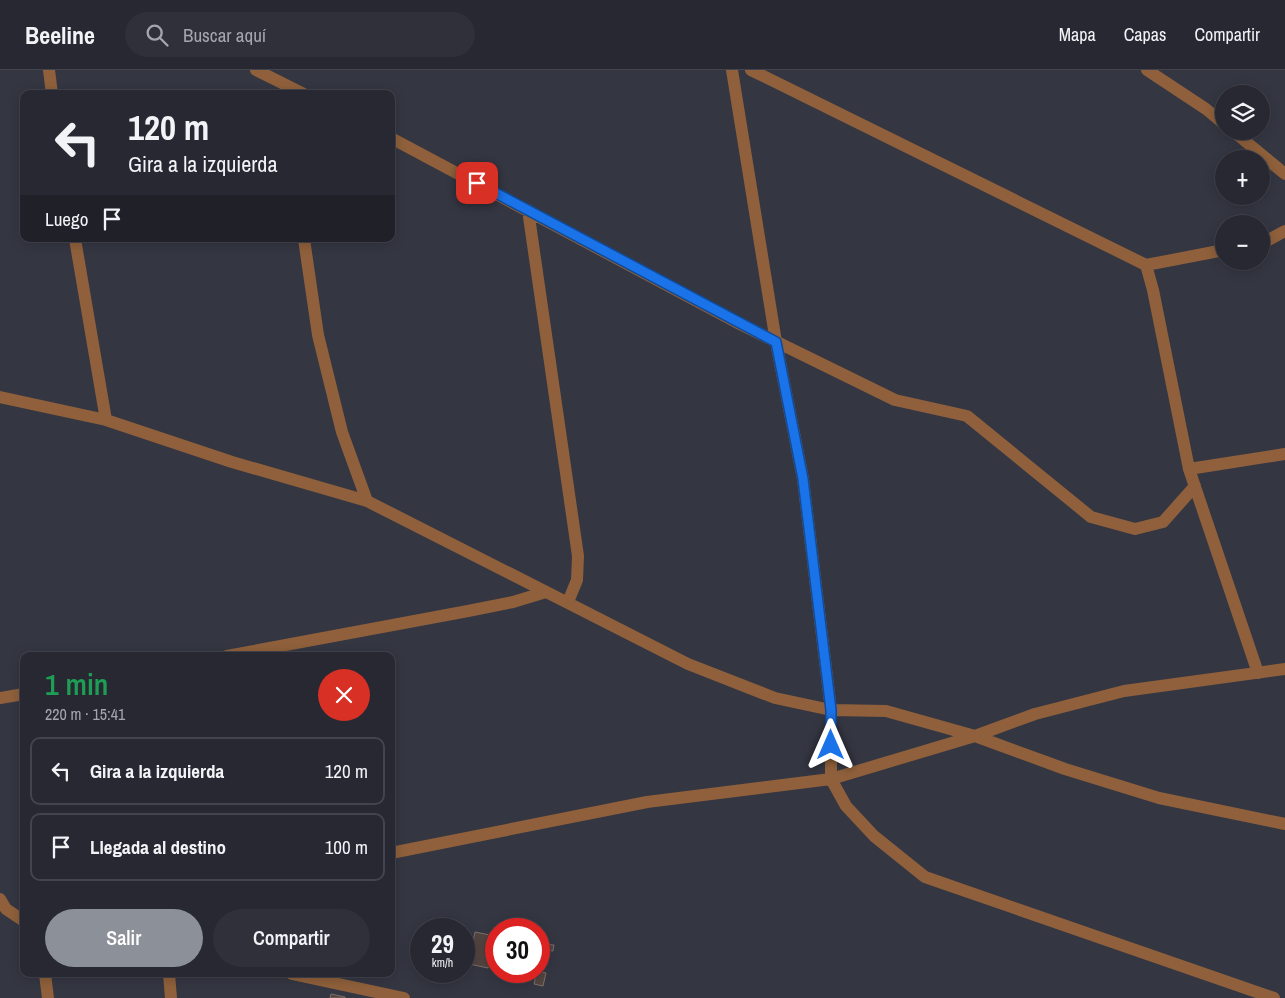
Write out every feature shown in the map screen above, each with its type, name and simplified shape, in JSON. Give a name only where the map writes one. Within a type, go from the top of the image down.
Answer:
[{"type":"street","points":[[49,70],[52,90]]},
{"type":"street","points":[[256,70],[297,90]]},
{"type":"street","points":[[732,70],[776,342],[803,479],[831,710],[831,779],[846,806],[874,836],[925,877],[1274,998]]},
{"type":"street","points":[[751,70],[1146,265],[1215,252]]},
{"type":"street","points":[[1148,70],[1215,116]]},
{"type":"street","points":[[278,80],[279,90]]},
{"type":"street","points":[[395,140],[776,342],[894,400],[967,416],[1091,516],[1135,529],[1163,522],[1196,486]]},
{"type":"street","points":[[1244,140],[1285,174]]},
{"type":"street","points":[[528,210],[578,556],[576,580],[568,602]]},
{"type":"street","points":[[1270,239],[1285,231]]},
{"type":"street","points":[[76,242],[106,420]]},
{"type":"street","points":[[304,242],[320,344],[342,432],[367,501]]},
{"type":"street","points":[[1146,265],[1153,290],[1189,469],[1258,673]]},
{"type":"street","points":[[0,397],[106,420],[232,462],[367,501],[688,664],[775,698],[831,710],[886,711],[975,736],[1065,768],[1159,798],[1285,824]]},
{"type":"street","points":[[1189,469],[1285,454]]},
{"type":"street","points":[[248,652],[513,602],[546,592]]},
{"type":"street","points":[[395,852],[647,802],[831,779],[975,736],[1035,714],[1124,691],[1285,669]]},
{"type":"street","points":[[0,698],[20,695]]},
{"type":"street","points":[[0,899],[6,909],[20,918]]},
{"type":"street","points":[[45,977],[48,998]]},
{"type":"street","points":[[169,977],[171,998]]},
{"type":"street","points":[[306,977],[404,998]]},
{"type":"building","points":[[475,932],[485,934],[485,967],[475,965]]},
{"type":"building","points":[[550,945],[554,945],[553,951],[550,951]]},
{"type":"building","points":[[534,983],[544,983],[543,986]]},
{"type":"building","points":[[331,994],[345,997],[345,998],[330,998]]},
{"type":"route","points":[[477,183],[776,342],[803,479],[831,710],[831,745]]}]
